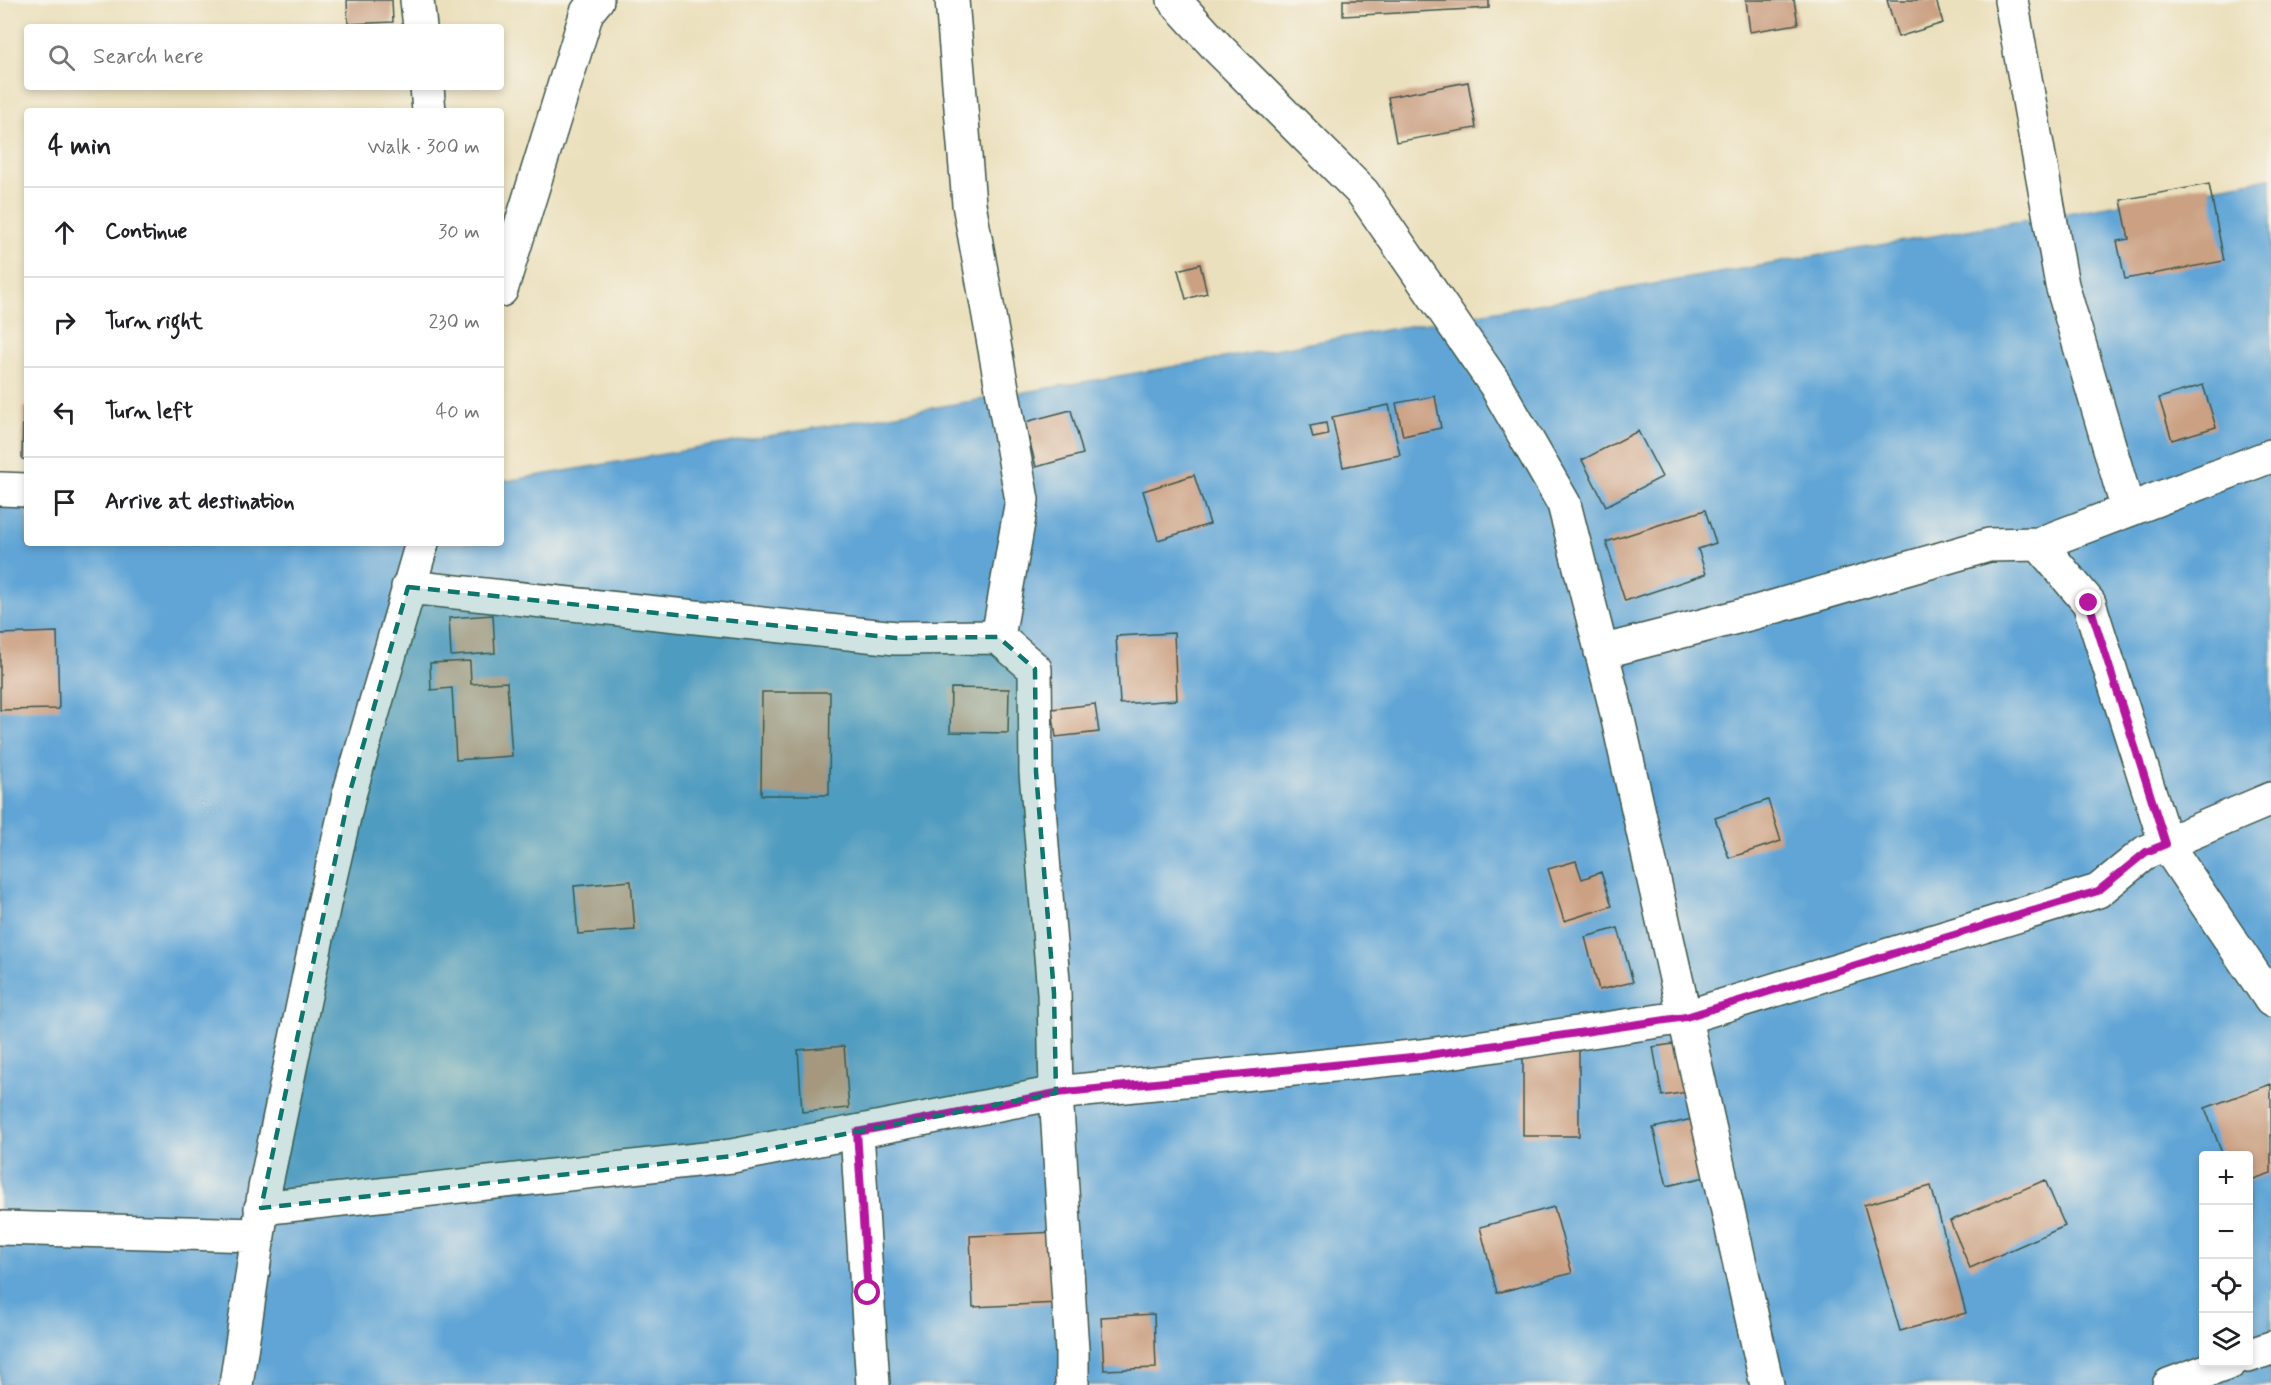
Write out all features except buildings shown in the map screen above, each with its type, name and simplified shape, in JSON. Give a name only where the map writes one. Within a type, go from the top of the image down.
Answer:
[{"type":"street","points":[[417,0],[420,24]]},
{"type":"street","points":[[504,280],[587,12],[597,0]]},
{"type":"street","points":[[952,0],[969,204],[1022,500],[998,637]]},
{"type":"street","points":[[1174,0],[1219,49],[1363,193],[1495,384],[1564,504],[1602,652],[1767,1385]]},
{"type":"street","points":[[2011,0],[2062,285],[2128,510]]},
{"type":"street","points":[[427,90],[429,108]]},
{"type":"street","points":[[1602,652],[1756,612],[1989,545],[2039,544],[2271,456]]},
{"type":"street","points":[[0,489],[24,490]]},
{"type":"street","points":[[2039,544],[2089,603],[2166,844],[2271,1000]]},
{"type":"street","points":[[236,1385],[259,1221],[324,904],[349,795],[421,546]]},
{"type":"street","points":[[408,588],[896,638],[998,637],[1035,669],[1036,772],[1054,993],[1056,1093],[1072,1351],[1071,1385]]},
{"type":"street","points":[[0,1228],[259,1221],[732,1156],[1056,1093],[1422,1056],[1686,1017],[2098,891],[2146,852],[2271,799]]},
{"type":"street","points":[[857,1132],[873,1385]]},
{"type":"street","points":[[2253,1354],[2271,1348]]},
{"type":"street","points":[[2169,1385],[2217,1367]]},
{"type":"highlighted area","points":[[408,587],[896,638],[998,637],[1035,669],[1036,772],[1054,993],[1056,1093],[732,1156],[261,1208],[349,795]]},
{"type":"water","points":[[2271,178],[2271,1385],[0,1385],[0,489],[24,490],[24,546],[504,546],[504,481]]},
{"type":"route","points":[[868,1293],[857,1132],[1056,1093],[1422,1056],[1686,1017],[2098,891],[2146,852],[2166,844],[2089,603]]}]
